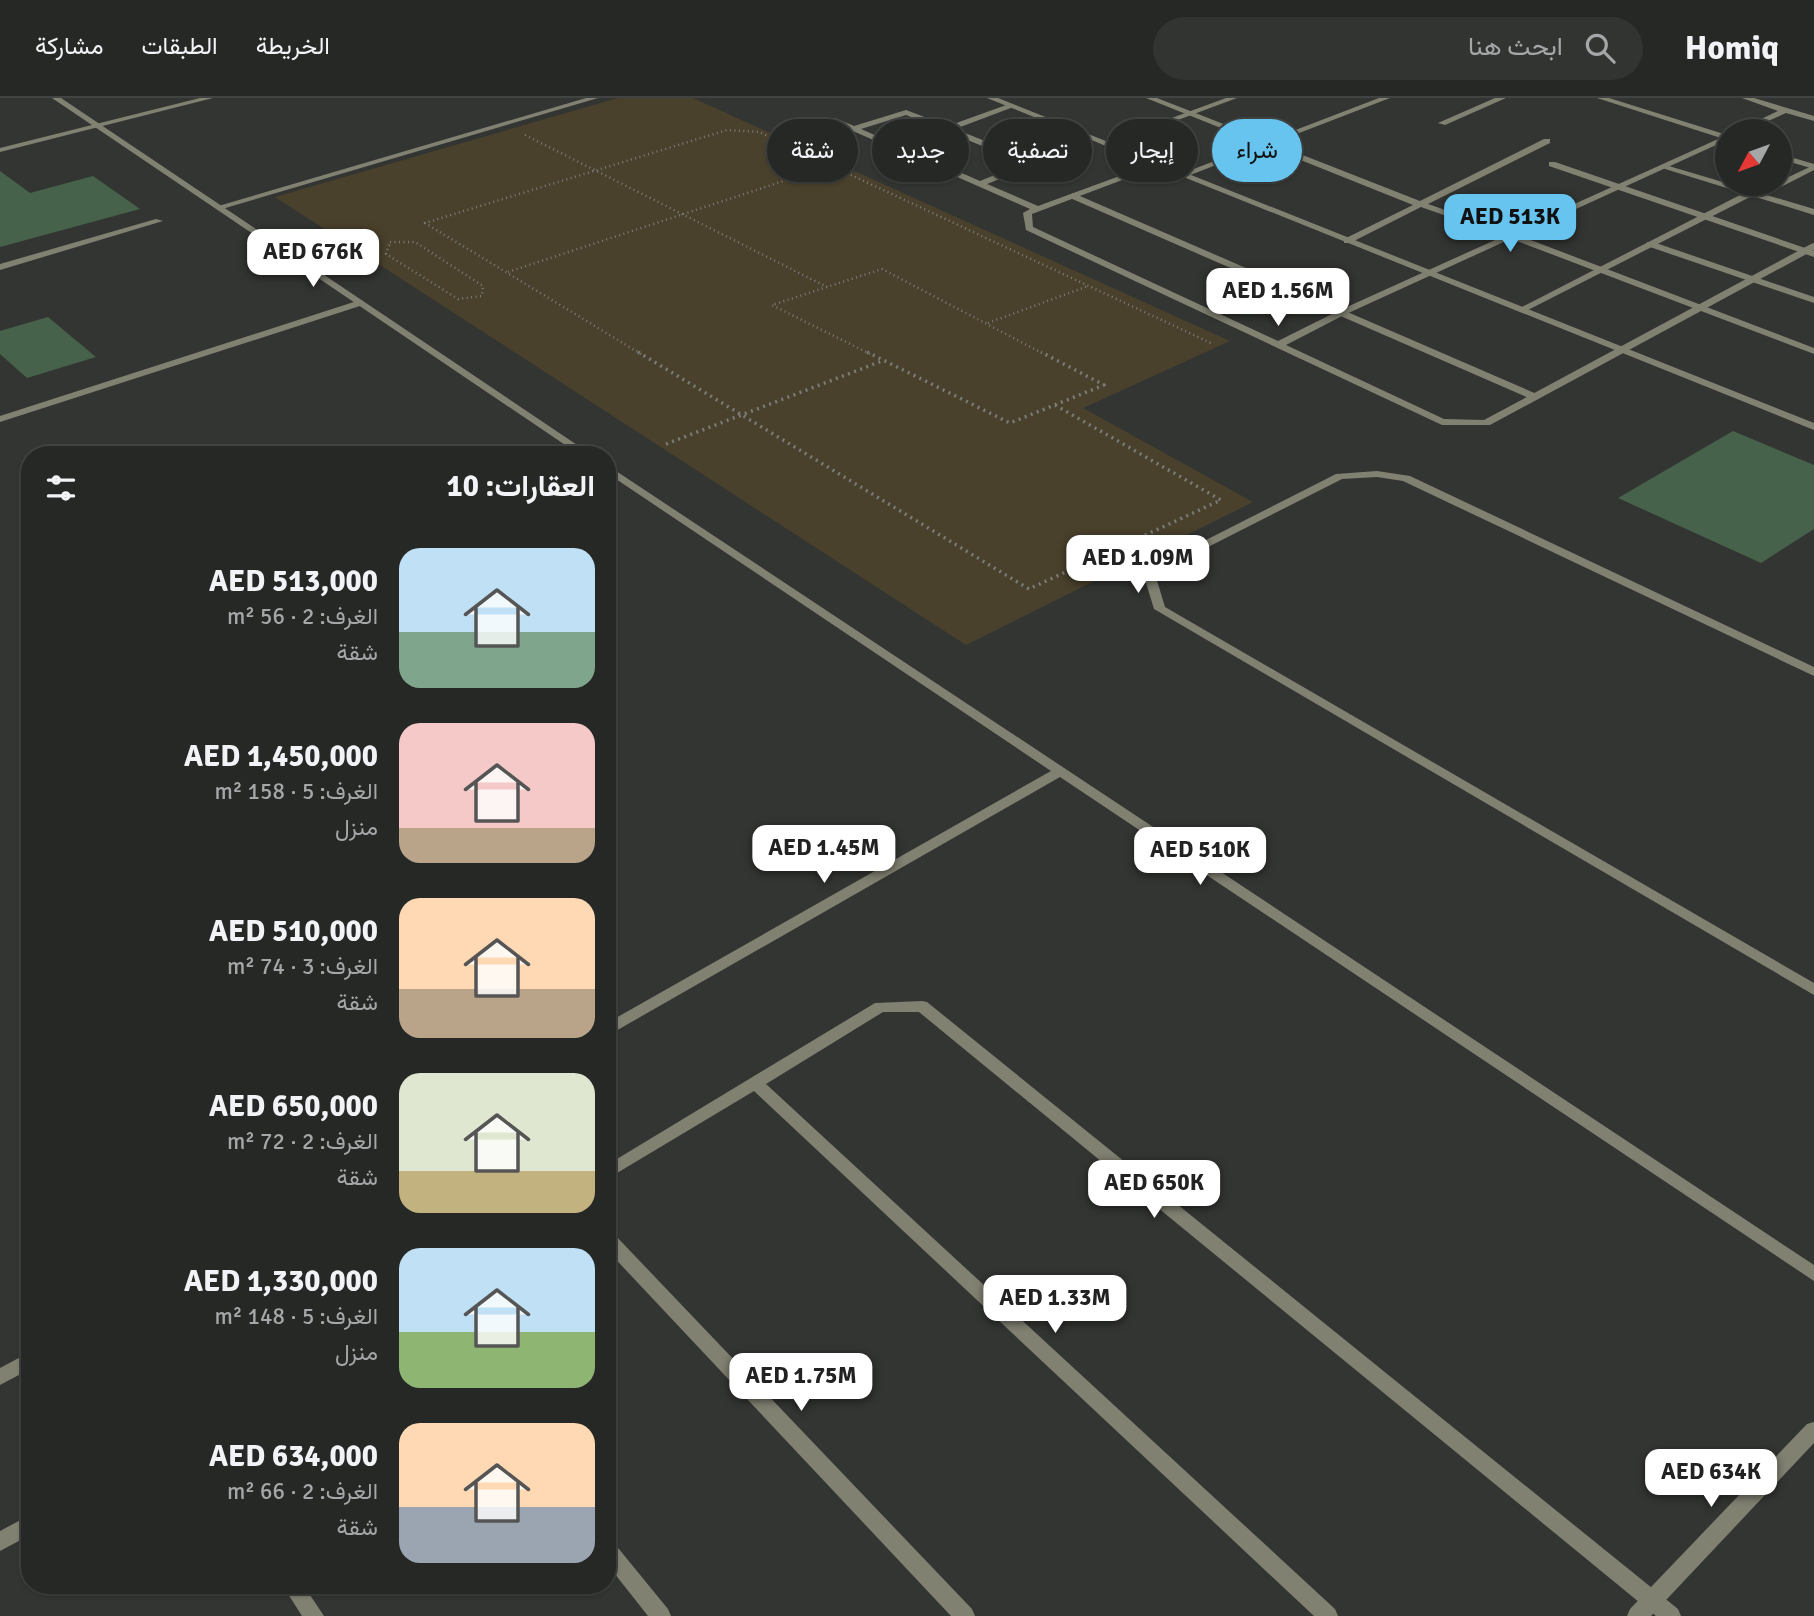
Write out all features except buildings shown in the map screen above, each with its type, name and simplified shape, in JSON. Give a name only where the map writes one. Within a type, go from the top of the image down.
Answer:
[{"type":"street","points":[[56,98],[574,446]]},
{"type":"street","points":[[0,150],[209,98]]},
{"type":"street","points":[[219,207],[594,98]]},
{"type":"street","points":[[991,98],[1105,144],[1233,98]]},
{"type":"street","points":[[1150,98],[1212,122]]},
{"type":"street","points":[[1302,130],[1386,98]]},
{"type":"street","points":[[1442,123],[1502,98]]},
{"type":"street","points":[[1601,98],[1715,133]]},
{"type":"street","points":[[1746,98],[1814,119]]},
{"type":"street","points":[[969,121],[1012,106]]},
{"type":"street","points":[[1766,119],[1786,110]]},
{"type":"street","points":[[885,119],[906,112],[923,119]]},
{"type":"street","points":[[858,131],[1037,209]]},
{"type":"street","points":[[1347,241],[1547,141]]},
{"type":"street","points":[[1279,345],[1341,313],[1715,143]]},
{"type":"street","points":[[1302,159],[1814,351]]},
{"type":"street","points":[[1792,160],[1814,167]]},
{"type":"street","points":[[1552,164],[1704,217],[1811,250]]},
{"type":"street","points":[[1665,166],[1715,181]]},
{"type":"street","points":[[1792,178],[1814,167]]},
{"type":"street","points":[[1198,181],[1814,428]]},
{"type":"street","points":[[980,184],[985,182]]},
{"type":"street","points":[[1111,182],[1027,213],[1029,228],[1442,422],[1486,423],[1811,250]]},
{"type":"street","points":[[1073,196],[1535,397]]},
{"type":"street","points":[[1521,310],[1748,196]]},
{"type":"street","points":[[1763,196],[1814,212]]},
{"type":"street","points":[[0,267],[159,221]]},
{"type":"street","points":[[1650,244],[1814,300]]},
{"type":"street","points":[[0,419],[360,303]]},
{"type":"street","points":[[616,474],[1814,1274]]},
{"type":"street","points":[[1814,672],[1406,478],[1377,474],[1340,476],[1149,573],[1160,609],[1814,990]]},
{"type":"street","points":[[616,1025],[1059,772]]},
{"type":"street","points":[[616,1168],[880,1007],[922,1006],[1671,1616]]},
{"type":"street","points":[[755,1083],[1328,1616]]},
{"type":"street","points":[[616,1248],[965,1616]]},
{"type":"street","points":[[0,1377],[21,1365]]},
{"type":"street","points":[[1637,1616],[1814,1430]]},
{"type":"street","points":[[0,1542],[21,1529]]},
{"type":"street","points":[[616,1560],[661,1616]]},
{"type":"street","points":[[299,1594],[314,1616]]},
{"type":"path","points":[[767,136],[759,132],[727,130],[425,223],[1029,589],[1221,500],[1055,405]]},
{"type":"path","points":[[518,132],[827,287]]},
{"type":"path","points":[[858,178],[1213,344]]},
{"type":"path","points":[[507,272],[779,182]]},
{"type":"path","points":[[390,242],[415,242],[484,286],[482,296],[458,299],[386,254],[390,242]]},
{"type":"path","points":[[882,269],[987,323],[1104,384],[1010,423],[772,305],[882,269]]},
{"type":"path","points":[[987,323],[1089,286]]},
{"type":"path","points":[[666,444],[883,360]]},
{"type":"shaded area","points":[[618,98],[693,98],[767,131],[767,182],[858,182],[858,173],[872,179],[872,182],[879,182],[1230,341],[1083,408],[1253,502],[966,645],[275,197]]}]
